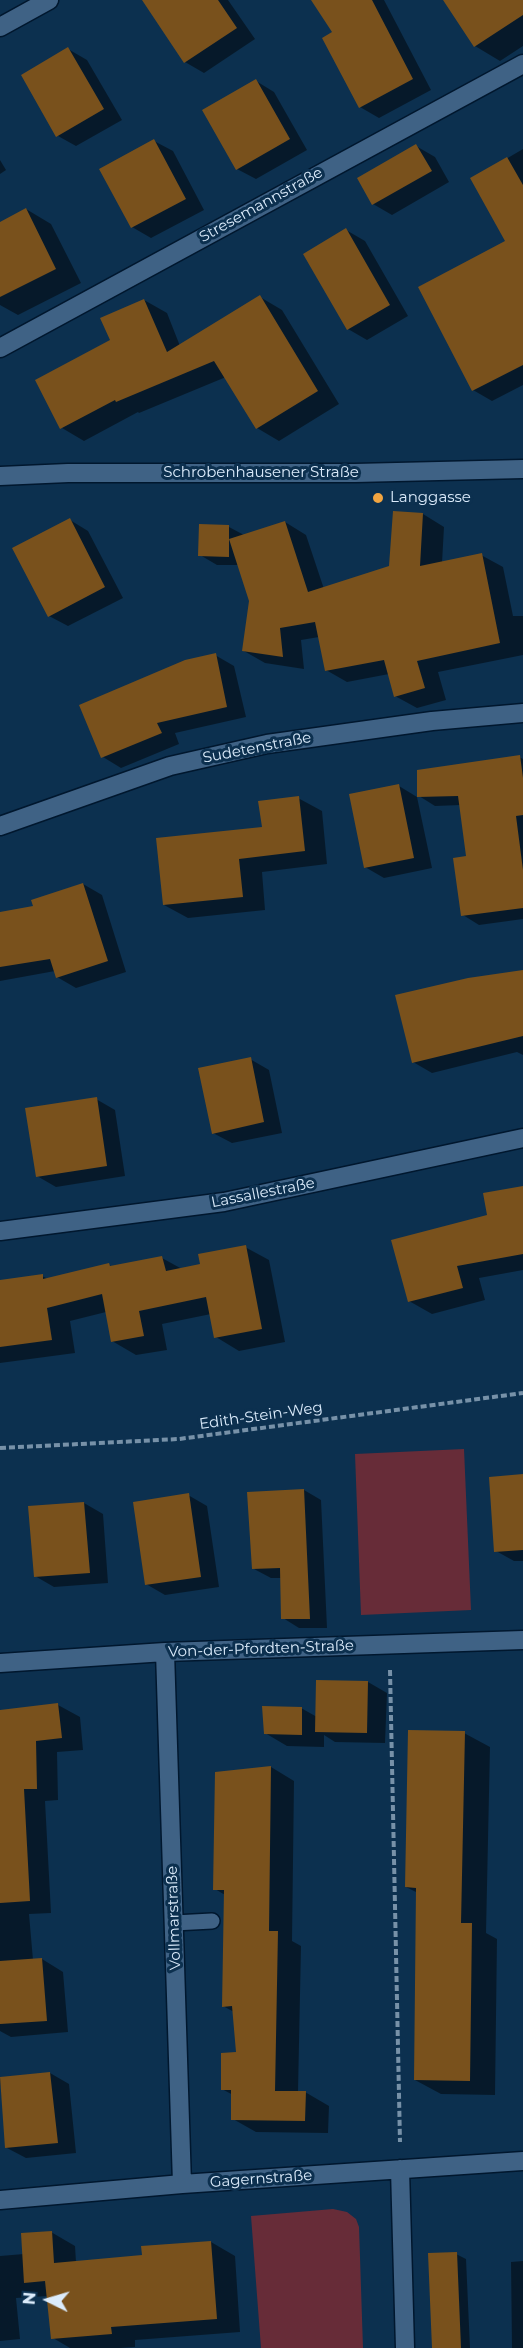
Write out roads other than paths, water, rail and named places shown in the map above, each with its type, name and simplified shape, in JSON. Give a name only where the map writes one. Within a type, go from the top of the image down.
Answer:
[{"type":"street","points":[[0,27],[49,0]]},
{"type":"street","name":"Stresemannstraße","points":[[0,348],[523,64]]},
{"type":"street","name":"Schrobenhausener Straße","points":[[0,476],[68,473],[344,473],[523,469]]},
{"type":"street","name":"Sudetenstraße","points":[[0,826],[170,766],[267,744],[432,721],[523,713]]},
{"type":"street","name":"Lassallestraße","points":[[0,1231],[224,1202],[523,1138]]},
{"type":"street","name":"Von-der-Pfordten-Straße","points":[[0,1663],[165,1652],[523,1640]]},
{"type":"street","name":"Vollmarstraße","points":[[165,1652],[182,2184]]},
{"type":"street","name":"Gagernstraße","points":[[0,2200],[182,2184],[523,2161]]},
{"type":"street","points":[[400,2169],[405,2348]]},
{"type":"lane","points":[[174,1923],[212,1921]]},
{"type":"place","name":"Langgasse","points":[[378,498]]}]
